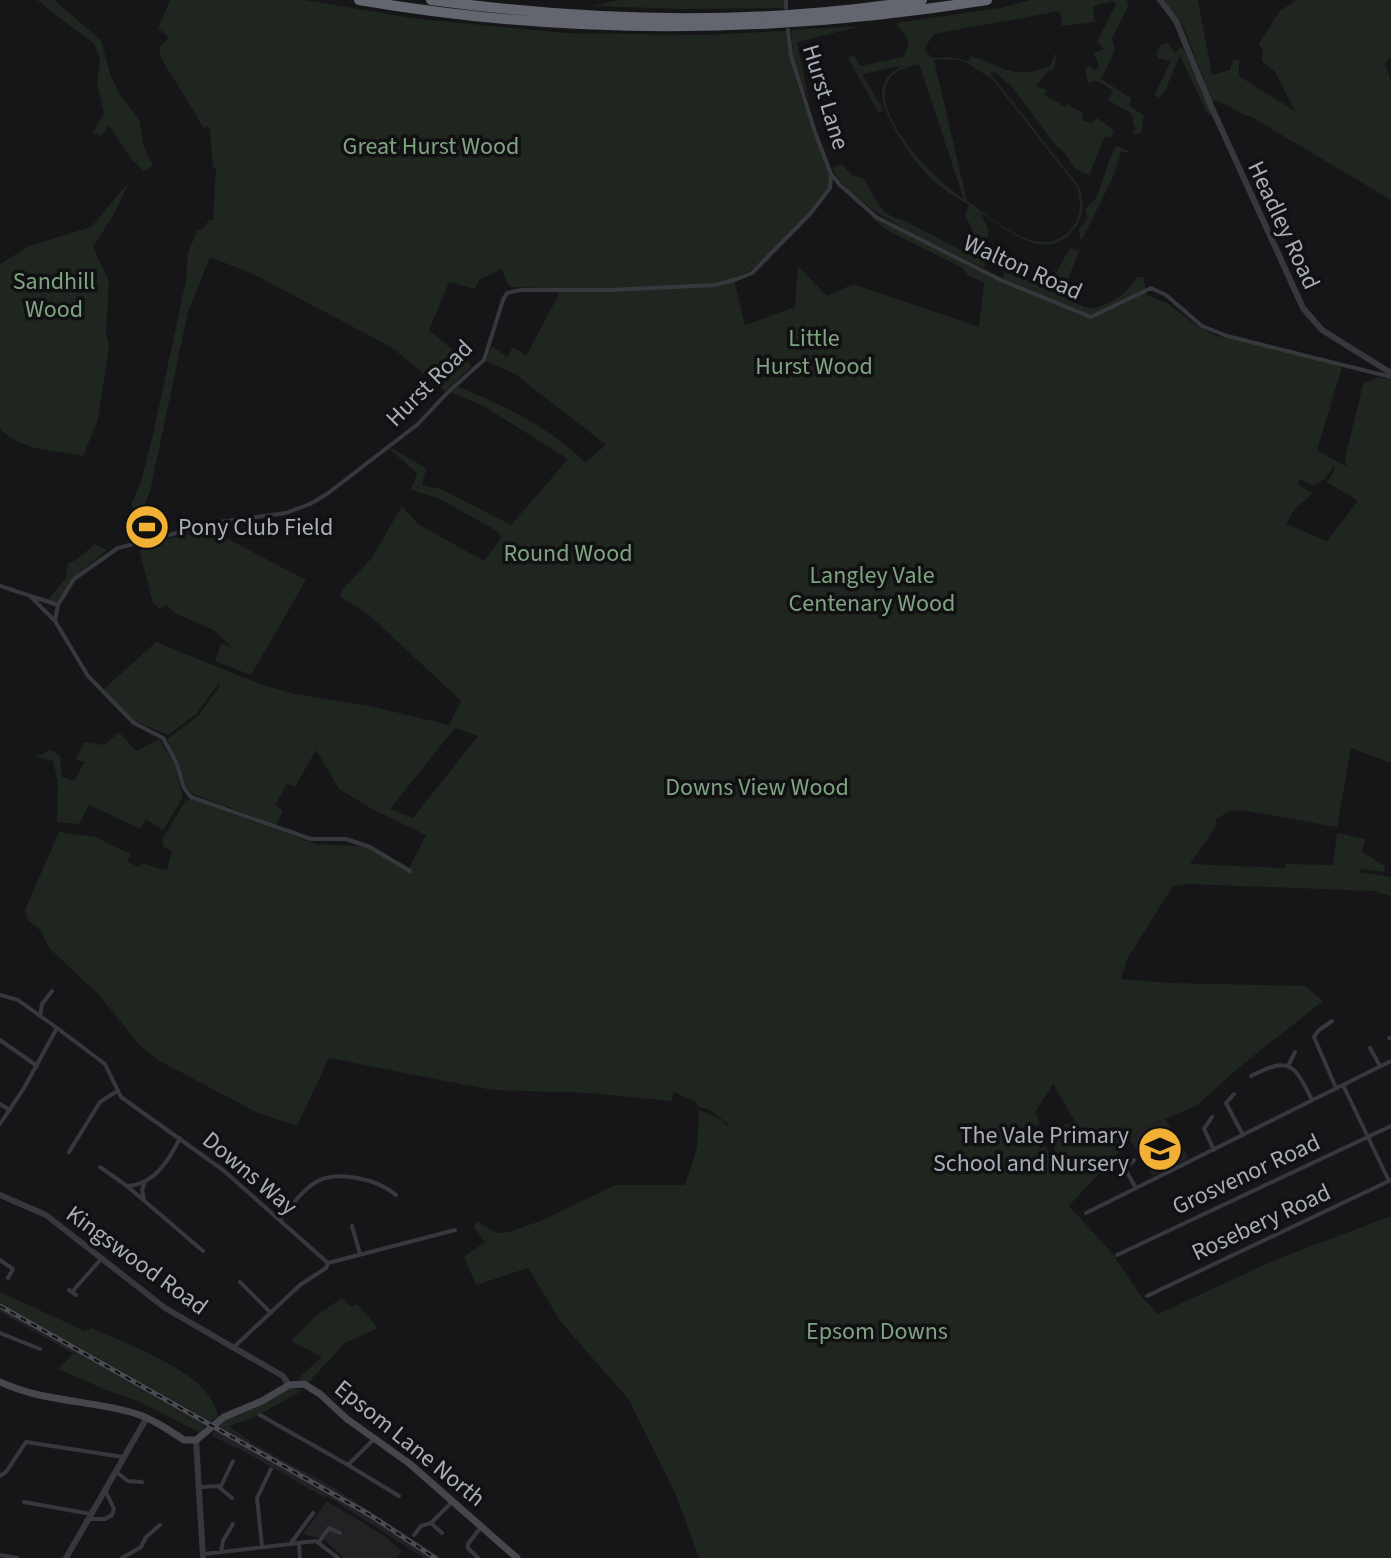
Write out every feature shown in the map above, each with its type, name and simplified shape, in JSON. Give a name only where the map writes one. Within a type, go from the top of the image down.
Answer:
[{"type":"highway","points":[[359,0],[475,16],[561,23],[731,27],[831,21],[987,0]]},
{"type":"highway","points":[[431,0],[559,12],[730,17],[816,12],[922,0]]},
{"type":"main road","points":[[0,1382],[16,1389],[130,1412],[184,1440],[196,1440],[224,1417],[262,1401],[289,1385]]},
{"type":"main road","name":"Epsom Lane North","points":[[289,1385],[304,1384],[320,1394],[347,1419],[410,1464],[517,1558]]},
{"type":"street","points":[[786,0],[786,8]]},
{"type":"street","name":"Headley Road","points":[[1160,0],[1176,21],[1303,308],[1312,321],[1330,336],[1391,375]]},
{"type":"street","name":"Hurst Lane","points":[[788,30],[791,56],[831,174]]},
{"type":"street","points":[[830,188],[831,174]]},
{"type":"street","name":"Walton Road","points":[[831,174],[876,217],[993,276],[1091,317],[1151,288],[1166,295],[1202,326],[1227,336],[1391,375]]},
{"type":"street","points":[[830,188],[840,185]]},
{"type":"street","name":"Hurst Road","points":[[55,605],[74,579],[118,548],[219,522],[286,513],[327,494],[418,424],[484,360],[507,293],[521,290],[715,285],[737,279],[752,273],[776,250],[830,188]]},
{"type":"street","points":[[0,586],[55,605]]},
{"type":"street","points":[[31,597],[50,614],[88,676],[134,723],[163,738],[176,762],[184,788],[191,797],[311,839],[346,839],[370,847],[410,871]]},
{"type":"street","points":[[50,614],[55,605]]},
{"type":"street","points":[[55,605],[55,621]]},
{"type":"street","points":[[40,1016],[42,1004],[52,991]]},
{"type":"street","name":"Downs Way","points":[[0,995],[18,1000],[105,1064],[121,1097],[223,1169],[328,1263]]},
{"type":"street","points":[[1332,1021],[1314,1037],[1336,1088]]},
{"type":"street","points":[[0,1124],[57,1028]]},
{"type":"street","points":[[0,1040],[37,1066]]},
{"type":"street","points":[[1370,1048],[1380,1066]]},
{"type":"street","points":[[1288,1066],[1295,1052]]},
{"type":"street","points":[[1086,1213],[1391,1061]]},
{"type":"street","points":[[1251,1076],[1276,1065],[1288,1066],[1297,1073],[1312,1100]]},
{"type":"street","points":[[1343,1085],[1390,1181]]},
{"type":"street","points":[[69,1152],[100,1102],[117,1091]]},
{"type":"street","points":[[1234,1094],[1226,1103],[1243,1135]]},
{"type":"street","points":[[0,1104],[10,1110]]},
{"type":"street","points":[[1210,1120],[1202,1129],[1214,1150]]},
{"type":"street","name":"Grosvenor Road","points":[[1117,1255],[1391,1126]]},
{"type":"street","points":[[144,1199],[142,1190],[145,1182],[166,1162],[180,1138]]},
{"type":"street","points":[[1134,1160],[1125,1169],[1136,1188]]},
{"type":"street","points":[[100,1167],[144,1199],[203,1251]]},
{"type":"street","points":[[280,1220],[312,1185],[327,1178],[360,1179],[396,1195]]},
{"type":"street","name":"Rosebery Road","points":[[1147,1296],[1390,1181]]},
{"type":"street","points":[[127,1186],[145,1182]]},
{"type":"street","name":"Kingswood Road","points":[[0,1195],[46,1215],[165,1308],[283,1376],[289,1385]]},
{"type":"street","points":[[352,1226],[360,1254]]},
{"type":"street","points":[[233,1348],[328,1263],[455,1230]]},
{"type":"street","points":[[72,1292],[101,1259]]},
{"type":"street","points":[[0,1260],[13,1269],[8,1278]]},
{"type":"street","points":[[240,1282],[271,1313]]},
{"type":"street","points":[[0,1333],[40,1349]]},
{"type":"street","points":[[260,1415],[399,1496]]},
{"type":"street","points":[[66,1558],[146,1419]]},
{"type":"street","points":[[348,1465],[375,1439]]},
{"type":"street","points":[[196,1440],[203,1556],[262,1546],[319,1542],[338,1558]]},
{"type":"street","points":[[0,1476],[26,1442],[123,1457]]},
{"type":"street","points":[[219,1487],[233,1461]]},
{"type":"street","points":[[262,1546],[257,1498],[271,1469]]},
{"type":"street","points":[[115,1472],[128,1481],[142,1482]]},
{"type":"street","points":[[200,1487],[219,1487],[230,1496]]},
{"type":"street","points":[[24,1502],[105,1519],[112,1515],[114,1509],[105,1490]]},
{"type":"street","points":[[414,1535],[452,1502]]},
{"type":"street","points":[[291,1543],[313,1513]]},
{"type":"street","points":[[431,1523],[442,1533]]},
{"type":"street","points":[[221,1552],[223,1541],[233,1524]]},
{"type":"street","points":[[122,1558],[141,1547],[146,1537],[160,1525]]},
{"type":"street","points":[[478,1558],[468,1544],[481,1527]]},
{"type":"street","points":[[319,1542],[329,1528],[340,1533]]},
{"type":"street","points":[[299,1543],[300,1558]]},
{"type":"street","points":[[229,1551],[231,1558]]},
{"type":"street","points":[[0,1555],[17,1558]]},
{"type":"shaded area","name":"The Vale Primary School and Nursery","points":[[1165,1119],[1189,1158],[1153,1176],[1130,1140],[1141,1129]]},
{"type":"shaded area","points":[[0,1303],[211,1421],[204,1427],[0,1312]]},
{"type":"shaded area","points":[[217,1424],[334,1488],[442,1558],[424,1558],[327,1496],[325,1498],[212,1436]]},
{"type":"shaded area","points":[[327,1501],[383,1535],[402,1551],[396,1558],[344,1558],[325,1540],[303,1534]]},
{"type":"green space","points":[[37,0],[54,0],[101,40],[111,77],[140,121],[143,145],[153,165],[144,171],[132,160],[109,125],[101,136],[93,133],[104,113],[97,83],[100,60],[94,44]]},
{"type":"green space","name":"Langley Vale Centenary Wood","points":[[170,0],[305,0],[411,18],[565,33],[703,35],[787,31],[793,68],[830,177],[829,186],[773,252],[734,279],[745,325],[795,307],[798,266],[827,296],[853,284],[979,327],[984,283],[968,275],[961,267],[887,230],[869,215],[1002,282],[1004,272],[1029,282],[1051,281],[1070,248],[1079,251],[1064,289],[1068,300],[1091,308],[1107,304],[1125,292],[1136,277],[1143,277],[1147,295],[1167,303],[1197,326],[1217,336],[1343,364],[1317,450],[1347,467],[1345,459],[1363,384],[1379,377],[1391,380],[1391,763],[1351,748],[1337,827],[1241,810],[1228,811],[1219,818],[1215,817],[1217,825],[1190,864],[1285,868],[1285,864],[1333,865],[1337,833],[1365,839],[1362,852],[1385,866],[1384,872],[1361,869],[1358,872],[1391,877],[1391,896],[1373,891],[1173,886],[1127,959],[1121,979],[1305,986],[1323,1001],[1196,1106],[1140,1129],[1069,1206],[1112,1253],[1141,1296],[1158,1314],[1277,1259],[1391,1216],[1391,1558],[699,1558],[676,1495],[629,1400],[561,1322],[528,1268],[476,1285],[464,1257],[485,1242],[474,1227],[477,1221],[496,1233],[509,1232],[543,1220],[615,1185],[685,1185],[697,1147],[699,1110],[728,1124],[710,1110],[674,1092],[672,1101],[589,1093],[492,1090],[329,1058],[297,1126],[258,1113],[158,1060],[139,1045],[100,996],[49,948],[41,931],[28,920],[25,910],[59,832],[95,837],[130,854],[128,862],[167,871],[172,850],[164,848],[162,840],[185,801],[191,799],[317,844],[370,847],[409,868],[426,835],[339,789],[316,750],[295,787],[287,784],[275,805],[283,810],[276,825],[193,794],[187,787],[167,739],[198,716],[220,686],[219,683],[196,714],[168,735],[135,721],[104,689],[156,642],[263,685],[449,725],[461,701],[368,614],[340,597],[343,589],[371,559],[402,506],[418,524],[484,561],[501,538],[499,532],[438,498],[411,490],[417,473],[390,450],[392,448],[424,467],[422,485],[437,487],[511,525],[568,459],[485,407],[451,392],[457,386],[525,418],[585,462],[606,445],[515,374],[486,361],[492,346],[507,357],[513,347],[526,356],[559,294],[545,288],[512,287],[508,285],[502,269],[479,280],[475,289],[449,282],[429,330],[472,366],[445,391],[391,347],[253,274],[210,257],[188,312],[150,491],[142,512],[135,510],[131,505],[153,435],[186,280],[188,253],[197,231],[204,228],[209,219],[213,220],[216,169],[213,167],[210,130],[208,126],[204,128],[162,60],[159,48],[169,38],[158,28]],"holes":[[[1334,466],[1327,482],[1358,501],[1327,541],[1286,524],[1294,510],[1313,493],[1298,485],[1300,479],[1313,486],[1325,479]],[[455,728],[478,736],[413,818],[390,809]],[[1053,1084],[1075,1121],[1050,1131],[1055,1151],[1051,1156],[1045,1145],[1041,1148],[1029,1129],[1040,1123],[1035,1112]]]},
{"type":"green space","points":[[619,0],[784,0],[784,8],[592,6]]},
{"type":"green space","points":[[1030,0],[1126,0],[1129,5],[1112,38],[1115,50],[1101,79],[1131,98],[1129,105],[1144,116],[1141,132],[1134,135],[1136,129],[1131,113],[1108,100],[1113,90],[1097,81],[1088,83],[1085,69],[1090,66],[1094,71],[1099,67],[1092,54],[1104,49],[1097,42],[1116,4],[1113,1],[1093,6],[1094,22],[1062,26],[1060,11],[934,34],[924,49],[932,58],[969,61],[970,56],[1010,71],[1027,72],[1050,66],[1057,55],[1053,71],[1048,70],[1036,86],[1047,90],[1045,95],[1065,107],[1067,104],[1083,113],[1082,120],[1091,123],[1097,118],[1114,130],[1111,138],[1106,136],[1103,140],[1086,183],[1089,174],[1074,167],[1012,87],[995,72],[990,73],[1079,186],[1082,208],[1075,228],[1064,239],[1052,244],[1028,241],[1015,235],[981,213],[989,231],[982,254],[985,257],[984,268],[878,213],[843,184],[832,168],[841,164],[853,176],[862,177],[889,215],[976,258],[981,254],[969,238],[974,234],[965,214],[969,205],[929,177],[903,143],[889,118],[882,95],[883,85],[890,74],[901,66],[862,74],[883,110],[879,113],[848,58],[854,55],[860,66],[904,57],[909,42],[896,23],[1000,8]],"holes":[[[934,60],[964,61],[992,79],[1077,187],[1079,214],[1071,229],[1059,239],[1045,242],[1018,235],[967,201]],[[919,64],[963,197],[963,198],[922,162],[895,126],[887,108],[885,91],[891,77],[900,70]]]},
{"type":"green space","points":[[1164,0],[1198,0],[1212,75],[1230,70],[1233,60],[1239,60],[1239,76],[1295,111],[1275,72],[1262,61],[1263,50],[1259,43],[1280,11],[1297,0],[1391,0],[1391,58],[1385,63],[1391,82],[1391,200],[1250,116],[1212,101],[1184,28]]},
{"type":"green space","points":[[862,26],[797,42],[809,101],[793,59],[791,30]]},
{"type":"green space","points":[[1167,43],[1175,52],[1184,49],[1213,117],[1207,113],[1180,55],[1165,91],[1159,98],[1155,94],[1171,61],[1158,58],[1156,53],[1160,45]]},
{"type":"green space","points":[[1117,146],[1129,151],[1121,151],[1114,175],[1082,240],[1079,229],[1088,218],[1085,209],[1096,198]]},
{"type":"green space","name":"Sandhill Wood","points":[[129,182],[93,247],[109,281],[106,334],[109,346],[98,420],[83,456],[49,451],[16,441],[0,428],[0,264],[29,246],[91,227]]},
{"type":"green space","points":[[207,528],[306,580],[251,675],[215,661],[221,644],[233,648],[212,629],[176,614],[166,605],[160,609],[153,603],[140,553],[144,546]]},
{"type":"green space","points":[[95,544],[107,550],[77,574],[57,603],[47,601],[66,578],[68,563]]},
{"type":"green space","points":[[119,732],[136,751],[159,739],[174,763],[183,797],[163,830],[146,819],[141,829],[89,805],[79,824],[57,822],[58,783],[53,761],[36,757],[51,750],[60,756],[62,777],[74,781],[85,762],[76,760],[84,742],[105,745]]},
{"type":"green space","points":[[0,1292],[85,1331],[92,1328],[167,1362],[201,1387],[213,1401],[218,1417],[211,1421],[0,1303]]},
{"type":"green space","points":[[342,1298],[351,1307],[357,1304],[378,1328],[345,1343],[309,1382],[297,1379],[322,1357],[291,1341],[317,1315]]},
{"type":"green space","points":[[74,1353],[204,1427],[199,1432],[138,1401],[58,1369]]},
{"type":"green space","points":[[291,1388],[303,1390],[255,1417],[229,1426],[255,1445],[217,1424]]},
{"type":"railway","points":[[0,1306],[370,1515],[435,1558]]},
{"type":"place","name":"Pony Club Field","points":[[147,527]]},
{"type":"place","name":"The Vale Primary School and Nursery","points":[[1160,1149]]},
{"type":"park label","name":"Great Hurst Wood","points":[[431,146]]},
{"type":"park label","name":"Little Hurst Wood","points":[[814,352]]},
{"type":"park label","name":"Round Wood","points":[[568,553]]},
{"type":"park label","name":"Downs View Wood","points":[[757,787]]},
{"type":"park label","name":"Epsom Downs","points":[[877,1331]]}]
